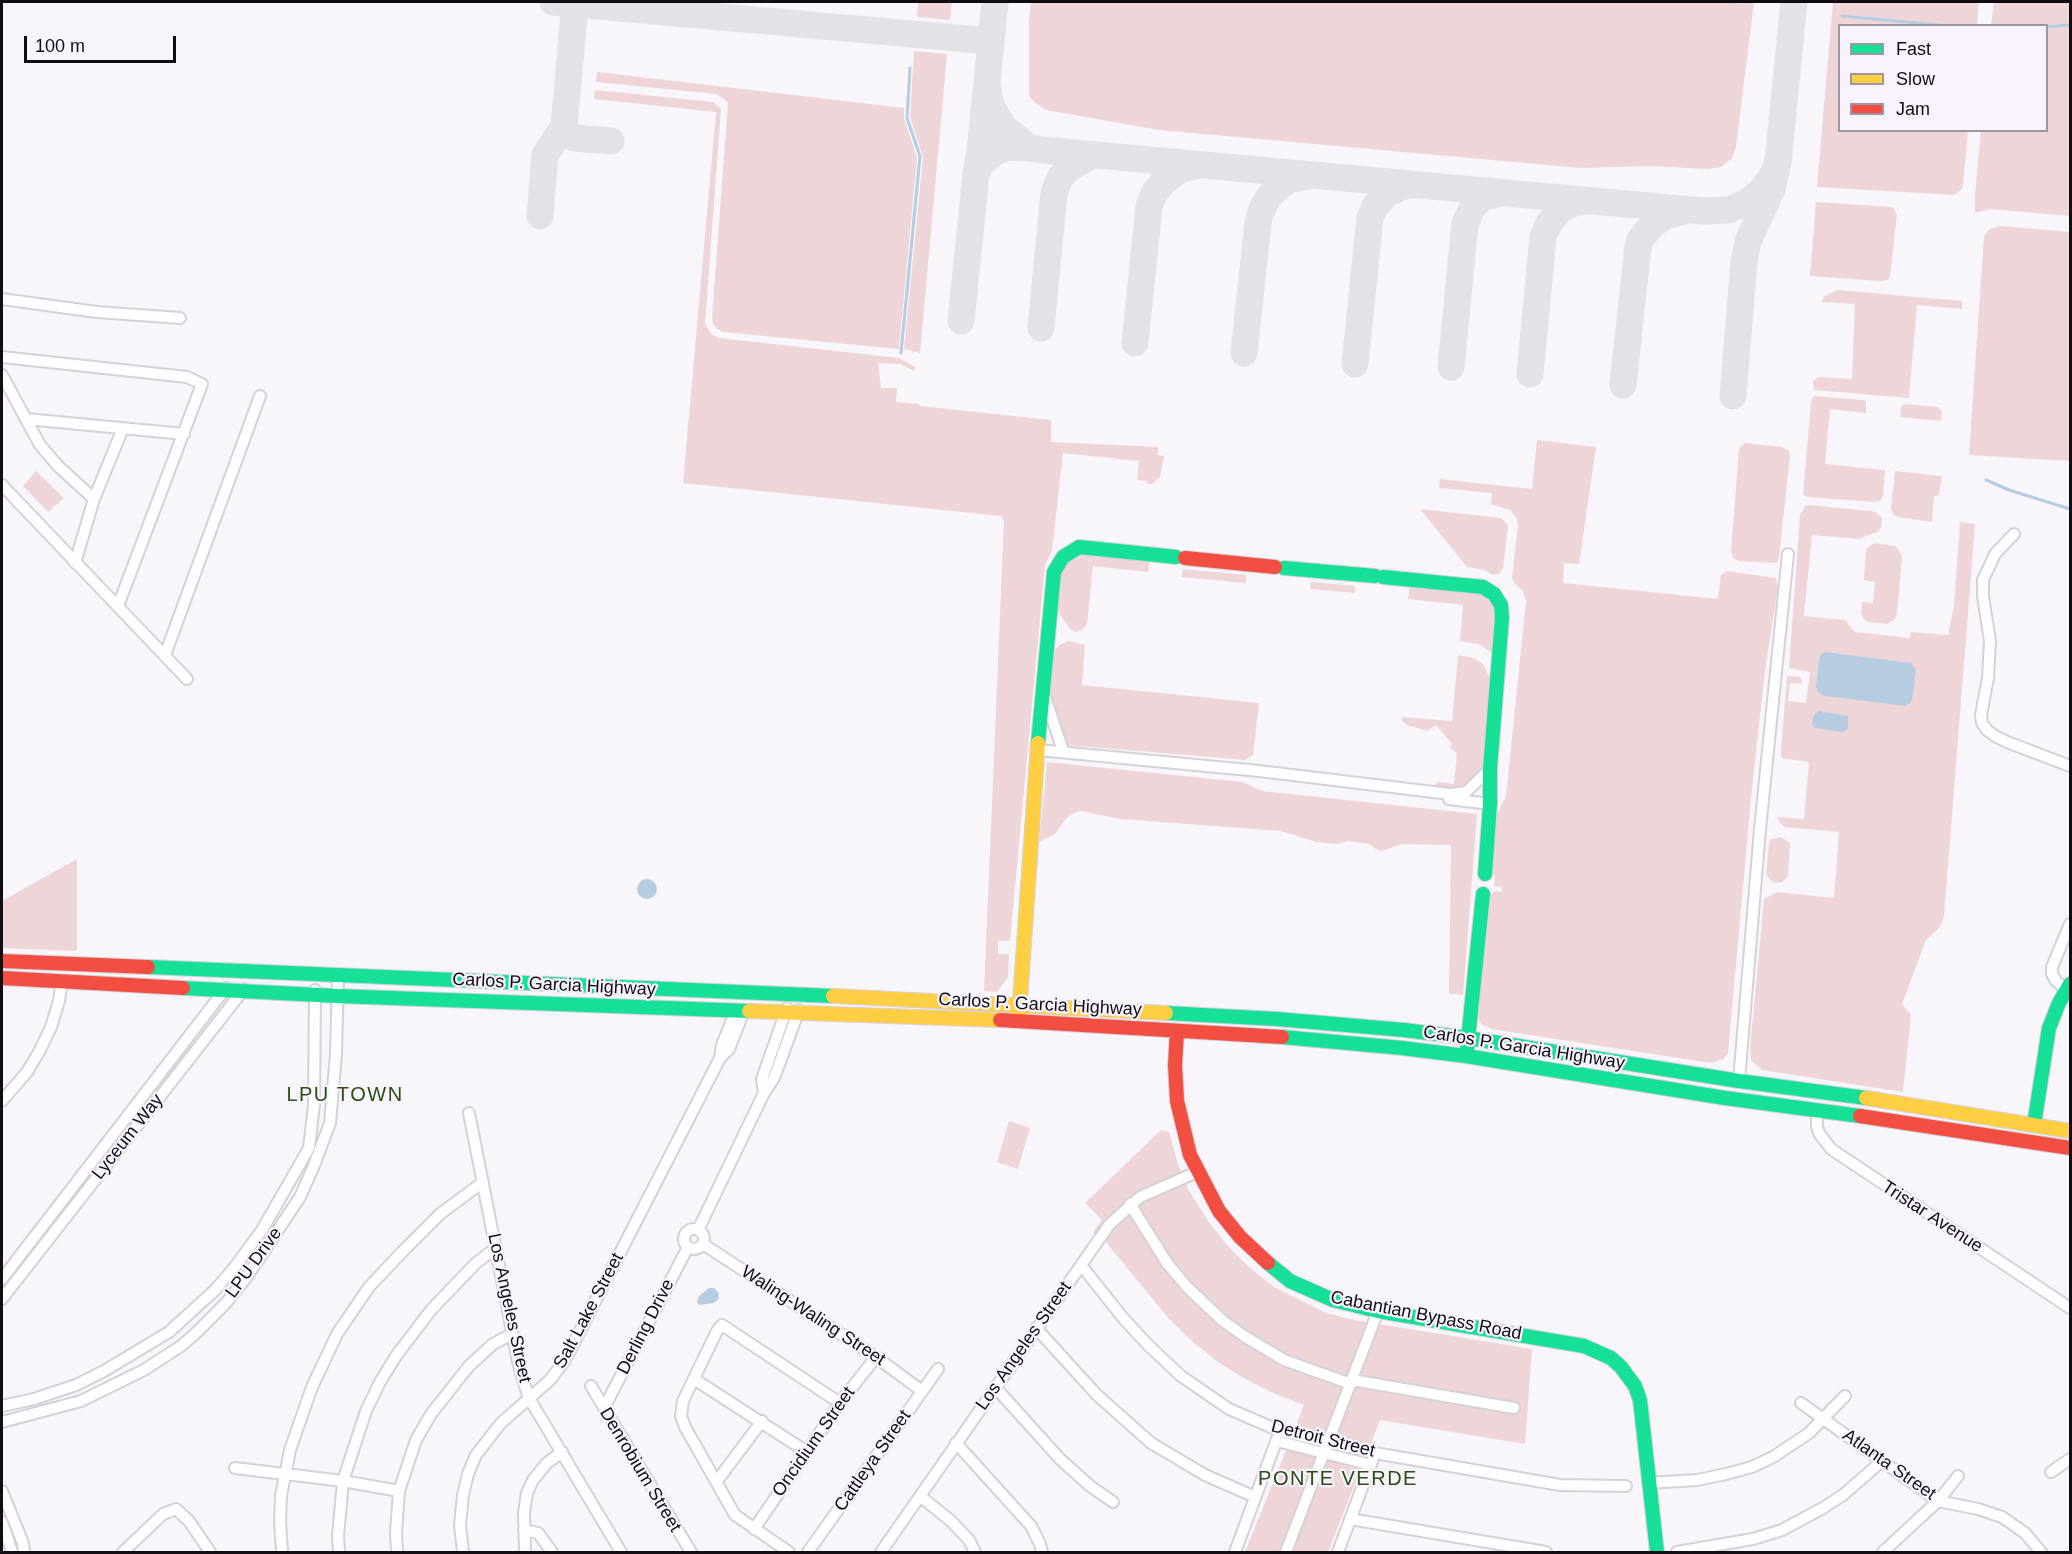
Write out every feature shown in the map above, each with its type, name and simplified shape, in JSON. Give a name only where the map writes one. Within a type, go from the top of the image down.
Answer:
[{"type":"main road","points":[[1019,1021],[1042,688],[1053,578],[1063,557],[1075,548],[1084,547],[1483,587],[1494,594],[1499,600],[1502,618],[1490,769],[1485,874]]},
{"type":"main road","points":[[1466,1056],[1483,894]]},
{"type":"main road","name":"Carlos P. Garcia Highway","points":[[2,961],[1020,1004],[1277,1019],[1468,1038],[1739,1081],[1905,1103],[2070,1131]]},
{"type":"main road","points":[[111,965],[111,983]]},
{"type":"main road","name":"Carlos P. Garcia Highway","points":[[2,978],[338,996],[1019,1021],[1276,1037],[1466,1056],[1725,1098],[2070,1148]]},
{"type":"main road","points":[[2034,1125],[2049,1028],[2069,987]]},
{"type":"main road","name":"Cabantian Bypass Road","points":[[1177,1031],[1175,1065],[1177,1101],[1185,1137],[1197,1172],[1228,1223],[1273,1268],[1290,1281],[1333,1300],[1378,1311],[1574,1344],[1611,1358],[1629,1377],[1640,1400],[1657,1552]]},
{"type":"main road","points":[[1725,1098],[1739,1081],[1757,1101]]},
{"type":"main road","points":[[1903,1122],[1905,1103]]},
{"type":"street","points":[[2,299],[97,312],[180,318]]},
{"type":"street","points":[[2,357],[187,377],[198,380],[202,387],[118,606]]},
{"type":"street","points":[[2,375],[40,445],[58,466],[94,499]]},
{"type":"street","points":[[165,655],[260,396]]},
{"type":"street","points":[[26,419],[184,434]]},
{"type":"street","points":[[75,563],[94,499],[123,428]]},
{"type":"street","points":[[2,485],[187,679]]},
{"type":"street","points":[[2014,534],[1995,554],[1983,580],[1983,596],[1990,641],[1982,723],[1987,730],[2001,739],[2070,766]]},
{"type":"street","points":[[1739,1081],[1760,829],[1788,554]]},
{"type":"street","points":[[1042,688],[1063,751]]},
{"type":"street","points":[[1038,750],[1459,794],[1472,788],[1490,769]]},
{"type":"street","points":[[1265,772],[1272,780],[1490,804]]},
{"type":"street","points":[[2069,987],[2056,981],[2052,974],[2052,967],[2070,924]]},
{"type":"street","points":[[226,989],[227,970]]},
{"type":"street","points":[[244,990],[245,971]]},
{"type":"street","name":"LPU Drive","points":[[2,1406],[34,1399],[76,1385],[169,1332],[215,1290],[262,1230],[309,1148],[315,1105],[315,974]]},
{"type":"street","name":"LPU Drive","points":[[2,1422],[81,1401],[113,1386],[181,1346],[226,1303],[246,1278],[290,1213],[313,1168],[330,1123],[338,976]]},
{"type":"street","points":[[2,1101],[27,1072],[39,1052],[51,1027],[62,981]]},
{"type":"street","name":"Lyceum Way","points":[[2,1279],[226,989]]},
{"type":"street","name":"Lyceum Way","points":[[2,1299],[244,990]]},
{"type":"street","points":[[698,1230],[764,1093],[762,1079],[793,1013],[793,995]]},
{"type":"street","name":"Salt Lake Street","points":[[463,1552],[460,1525],[463,1495],[476,1455],[501,1424],[550,1380],[565,1359],[720,1058],[722,1045],[740,1010]]},
{"type":"street","points":[[192,1033],[203,1041]]},
{"type":"street","name":"Tristar Avenue","points":[[1817,1110],[1819,1133],[1831,1149],[2070,1308]]},
{"type":"street","name":"Los Angeles Street","points":[[470,1113],[512,1334],[529,1398],[621,1552]]},
{"type":"street","name":"Los Angeles Street","points":[[882,1552],[1109,1225],[1130,1204],[1149,1192],[1197,1172]]},
{"type":"street","points":[[282,1552],[280,1521],[285,1474],[299,1421],[321,1367],[356,1305],[385,1269],[440,1214],[483,1182]]},
{"type":"street","points":[[1130,1204],[1167,1263],[1187,1287],[1223,1321],[1257,1345],[1284,1360],[1352,1382],[1514,1408]]},
{"type":"street","points":[[690,1229],[698,1230],[703,1236],[703,1244],[694,1249],[688,1247],[684,1240],[686,1232],[690,1229]]},
{"type":"street","name":"Waling-Waling Street","points":[[703,1244],[876,1357],[922,1391]]},
{"type":"street","name":"Derling Drive","points":[[604,1408],[688,1247]]},
{"type":"street","points":[[339,1552],[342,1481],[366,1411],[380,1382],[396,1356],[438,1304],[476,1263],[496,1248]]},
{"type":"street","name":"Detroit Street","points":[[1081,1265],[1129,1325],[1181,1376],[1229,1409],[1279,1436],[1371,1465]]},
{"type":"street","points":[[1286,1552],[1378,1311]]},
{"type":"street","points":[[789,1552],[735,1515],[686,1427],[681,1416],[683,1401],[717,1330],[725,1326],[840,1403]]},
{"type":"street","points":[[1036,1328],[1097,1395],[1152,1443],[1205,1475],[1256,1497]]},
{"type":"street","points":[[397,1552],[399,1491],[416,1440],[431,1414],[469,1366],[493,1344],[512,1334]]},
{"type":"street","name":"Oncidium Street","points":[[754,1529],[840,1403],[876,1357]]},
{"type":"street","name":"Cattleya Street","points":[[808,1552],[938,1369]]},
{"type":"street","points":[[694,1378],[807,1452]]},
{"type":"street","name":"Denrobium Street","points":[[591,1386],[691,1552]]},
{"type":"street","points":[[995,1387],[1060,1459],[1090,1486],[1113,1502]]},
{"type":"street","points":[[1648,1483],[1697,1480],[1752,1467],[1790,1446],[1824,1419],[1845,1396]]},
{"type":"street","name":"Atlanta Street","points":[[1801,1403],[1938,1501],[2012,1519],[2041,1552]]},
{"type":"street","points":[[717,1481],[762,1421]]},
{"type":"street","points":[[1234,1552],[1279,1436]]},
{"type":"street","points":[[956,1443],[1030,1526],[1042,1552]]},
{"type":"street","name":"Detroit Street","points":[[1326,1449],[1375,1454],[1560,1485],[1626,1486]]},
{"type":"street","points":[[525,1552],[524,1513],[527,1493],[533,1480],[547,1463],[562,1452]]},
{"type":"street","points":[[1338,1552],[1375,1454]]},
{"type":"street","points":[[2051,1472],[2070,1459]]},
{"type":"street","points":[[1677,1552],[1753,1539],[1782,1530],[1843,1495],[1882,1461]]},
{"type":"street","points":[[235,1468],[342,1481],[399,1491]]},
{"type":"street","points":[[1883,1552],[1938,1501],[1958,1476]]},
{"type":"street","points":[[2,1491],[23,1543],[24,1552]]},
{"type":"street","points":[[920,1496],[951,1521],[969,1540],[975,1552]]},
{"type":"street","points":[[123,1552],[163,1514],[176,1509],[183,1512],[209,1552]]},
{"type":"street","points":[[1350,1519],[1546,1552]]},
{"type":"street","points":[[2,1522],[12,1552]]},
{"type":"street","points":[[524,1530],[537,1533],[552,1552]]},
{"type":"shaded area","points":[[918,2],[952,2],[950,20],[917,17]]},
{"type":"shaded area","points":[[1031,2],[1754,2],[1736,147],[1732,158],[1721,167],[1708,169],[1650,166],[1581,168],[1159,130],[1046,110],[1034,102],[1029,95]]},
{"type":"shaded area","points":[[1833,2],[1979,2],[1977,24],[1838,24],[1838,132],[1968,132],[1962,189],[1954,195],[1817,187]]},
{"type":"shaded area","points":[[1994,2],[2070,2],[2070,216],[1990,209],[1975,213],[1981,132],[2048,132],[2048,24],[1991,24]]},
{"type":"shaded area","points":[[914,51],[947,54],[920,353],[904,349],[923,157],[910,117]]},
{"type":"shaded area","points":[[597,72],[904,108],[904,118],[917,158],[899,349],[723,332],[717,329],[712,318],[728,103],[716,94],[596,82]]},
{"type":"shaded area","points":[[595,90],[713,102],[721,109],[705,324],[712,335],[719,338],[899,358],[915,367],[914,371],[900,364],[878,363],[881,388],[897,388],[896,402],[1051,420],[1051,442],[1158,447],[1158,455],[1164,456],[1160,477],[1152,484],[1147,484],[1147,481],[1137,480],[1139,461],[1063,453],[1052,551],[1045,565],[1010,941],[998,941],[998,954],[1009,954],[1008,977],[997,992],[984,991],[1004,521],[1001,516],[683,483],[716,112],[594,99]]},
{"type":"shaded area","points":[[1816,202],[1894,209],[1897,215],[1890,277],[1887,280],[1810,276]]},
{"type":"shaded area","points":[[2001,226],[2070,232],[2070,461],[1969,455],[1984,236],[1990,229]]},
{"type":"shaded area","points":[[1837,290],[1962,301],[1962,309],[1917,305],[1909,398],[1814,390],[1813,381],[1818,377],[1852,379],[1855,304],[1821,302],[1825,296]]},
{"type":"shaded area","points":[[1813,396],[1866,402],[1866,413],[1830,409],[1825,464],[1885,470],[1883,496],[1880,501],[1807,497],[1803,494]]},
{"type":"shaded area","points":[[1904,404],[1938,407],[1942,412],[1941,421],[1900,417],[1901,407]]},
{"type":"shaded area","points":[[1537,440],[1596,447],[1579,564],[1564,563],[1563,583],[1718,599],[1721,575],[1726,571],[1776,578],[1778,587],[1765,671],[1752,788],[1728,1053],[1723,1059],[1711,1063],[1491,1029],[1481,1024],[1477,1015],[1490,894],[1493,894],[1493,891],[1502,892],[1502,887],[1494,886],[1495,875],[1492,874],[1497,814],[1506,796],[1526,601],[1523,591],[1512,578],[1518,524],[1516,517],[1510,510],[1491,504],[1492,493],[1439,488],[1440,479],[1532,489]]},
{"type":"shaded area","points":[[1745,443],[1782,447],[1788,450],[1790,455],[1777,563],[1739,561],[1733,558],[1731,551],[1739,448]]},
{"type":"shaded area","points":[[36,471],[64,498],[48,512],[23,486]]},
{"type":"shaded area","points":[[1895,471],[1942,476],[1939,495],[1934,496],[1932,522],[1897,517],[1893,514],[1891,509]]},
{"type":"shaded area","points":[[1805,506],[1870,511],[1882,518],[1881,528],[1877,532],[1858,539],[1812,535],[1804,616],[1845,620],[1855,632],[1910,638],[1911,632],[1948,635],[1954,606],[1960,522],[1975,524],[1944,916],[1940,927],[1926,940],[1902,1004],[1911,1015],[1903,1092],[1762,1070],[1751,1060],[1750,1049],[1764,899],[1777,892],[1834,898],[1839,832],[1785,827],[1777,817],[1804,819],[1809,762],[1781,758],[1781,749],[1787,676],[1800,677],[1802,680],[1801,684],[1790,683],[1788,701],[1806,703],[1810,672],[1789,668],[1800,515]]},
{"type":"shaded area","points":[[1420,509],[1501,518],[1508,525],[1503,569],[1493,575],[1484,570],[1467,567]]},
{"type":"shaded area","points":[[1875,543],[1896,546],[1902,556],[1897,614],[1895,619],[1887,624],[1868,622],[1861,613],[1862,602],[1873,603],[1875,582],[1864,580],[1866,550]]},
{"type":"shaded area","points":[[1092,553],[1149,562],[1148,572],[1093,566],[1087,624],[1076,632],[1071,630],[1058,609],[1059,577],[1064,567],[1076,555]]},
{"type":"shaded area","points":[[1183,569],[1246,575],[1246,583],[1182,577]]},
{"type":"shaded area","points":[[1311,582],[1355,586],[1355,593],[1310,589]]},
{"type":"shaded area","points":[[1410,585],[1476,592],[1487,597],[1496,610],[1494,654],[1478,644],[1460,641],[1463,605],[1408,599]]},
{"type":"shaded area","points":[[1069,641],[1085,645],[1082,685],[1259,703],[1253,755],[1245,760],[1067,745],[1048,694],[1055,649]]},
{"type":"shaded area","points":[[1458,655],[1474,658],[1484,665],[1491,681],[1483,766],[1476,778],[1460,790],[1433,788],[1438,782],[1454,784],[1457,754],[1450,747],[1452,744],[1436,725],[1427,731],[1407,725],[1402,721],[1402,717],[1452,721]]},
{"type":"shaded area","points":[[1047,762],[1242,782],[1262,791],[1477,814],[1463,995],[1449,994],[1451,845],[1402,844],[1382,851],[1369,844],[1349,841],[1336,844],[1316,842],[1281,831],[1121,819],[1080,811],[1069,815],[1055,834],[1039,842]]},
{"type":"shaded area","points":[[1781,837],[1790,843],[1788,876],[1782,882],[1776,883],[1771,881],[1766,874],[1769,843],[1771,839]]},
{"type":"shaded area","points":[[77,859],[77,951],[2,948],[2,901]]},
{"type":"shaded area","points":[[1009,1121],[1030,1128],[1018,1169],[997,1162]]},
{"type":"shaded area","points":[[1161,1130],[1169,1132],[1189,1191],[1209,1222],[1226,1244],[1249,1267],[1274,1287],[1326,1313],[1354,1320],[1532,1349],[1525,1444],[1380,1420],[1370,1446],[1339,1439],[1331,1460],[1361,1468],[1328,1552],[1245,1552],[1287,1448],[1315,1455],[1323,1435],[1295,1428],[1304,1405],[1245,1379],[1194,1343],[1169,1319],[1106,1242],[1093,1232],[1102,1220],[1085,1203]]},
{"type":"water","points":[[1825,652],[1911,663],[1916,670],[1912,700],[1905,706],[1825,696],[1819,693],[1816,687],[1819,658]]},
{"type":"water","points":[[1819,711],[1848,716],[1848,729],[1843,732],[1815,728],[1812,724],[1814,715]]},
{"type":"water","points":[[647,879],[654,882],[657,889],[654,896],[647,899],[640,896],[637,889],[640,882]]},
{"type":"water","points":[[709,1288],[714,1288],[718,1292],[719,1298],[714,1303],[699,1305],[697,1302],[699,1296]]},
{"type":"waterway","points":[[1730,2],[1736,2]]},
{"type":"waterway","points":[[1842,16],[1927,24]]},
{"type":"waterway","points":[[2048,27],[2070,25]]},
{"type":"waterway","points":[[901,353],[920,156],[907,118],[910,68]]},
{"type":"waterway","points":[[1986,480],[2009,490],[2070,509]]},
{"type":"taxiway","points":[[553,2],[991,41]]},
{"type":"taxiway","points":[[976,173],[995,2]]},
{"type":"taxiway","points":[[1733,396],[1744,262],[1748,241],[1772,189],[1778,162],[1794,2]]},
{"type":"taxiway","points":[[540,216],[545,155],[564,126],[575,3]]},
{"type":"taxiway","points":[[987,83],[990,103],[1003,127],[1030,148],[1042,150],[1702,211],[1729,210],[1747,202],[1758,194],[1770,180],[1778,162]]},
{"type":"taxiway","points":[[564,126],[574,138],[611,141]]},
{"type":"taxiway","points":[[961,321],[976,174],[981,164],[993,153],[1007,147],[1030,148]]},
{"type":"taxiway","points":[[1041,328],[1054,193],[1060,178],[1069,168],[1093,155]]},
{"type":"taxiway","points":[[1135,343],[1149,206],[1163,182],[1180,170],[1196,166]]},
{"type":"taxiway","points":[[1244,353],[1261,211],[1268,198],[1278,187],[1289,180],[1307,176]]},
{"type":"taxiway","points":[[1355,364],[1370,217],[1376,205],[1387,194],[1400,187],[1414,185]]},
{"type":"taxiway","points":[[1451,367],[1465,223],[1474,205],[1485,197],[1501,193]]},
{"type":"taxiway","points":[[1530,374],[1543,237],[1549,223],[1560,211],[1570,204],[1584,201]]},
{"type":"taxiway","points":[[1623,385],[1640,240],[1652,225],[1666,216],[1684,211]]},
{"type":"traffic: fast","points":[[1038,743],[1054,572],[1063,557],[1079,547],[1176,557]]},
{"type":"traffic: fast","points":[[1284,568],[1375,576]]},
{"type":"traffic: fast","points":[[1383,577],[1483,587],[1494,594],[1501,605],[1485,874]]},
{"type":"traffic: fast","points":[[1467,1049],[1483,894]]},
{"type":"traffic: fast","points":[[148,967],[833,996]]},
{"type":"traffic: fast","points":[[2034,1125],[2049,1028],[2070,984]]},
{"type":"traffic: fast","points":[[183,988],[749,1011]]},
{"type":"traffic: fast","points":[[1166,1013],[1277,1019],[1404,1030],[1866,1098]]},
{"type":"traffic: fast","points":[[1282,1037],[1466,1056],[1725,1098],[1860,1116]]},
{"type":"traffic: fast","points":[[1268,1263],[1290,1281],[1333,1300],[1378,1311],[1584,1346],[1611,1358],[1635,1386],[1640,1400],[1657,1552]]},
{"type":"traffic: slow","points":[[1019,1015],[1038,743]]},
{"type":"traffic: slow","points":[[833,996],[1166,1013]]},
{"type":"traffic: slow","points":[[749,1011],[1000,1020]]},
{"type":"traffic: slow","points":[[1866,1098],[2070,1131]]},
{"type":"traffic: jam","points":[[1185,558],[1275,567]]},
{"type":"traffic: jam","points":[[2,961],[148,967]]},
{"type":"traffic: jam","points":[[2,978],[183,988]]},
{"type":"traffic: jam","points":[[1000,1020],[1282,1037]]},
{"type":"traffic: jam","points":[[1177,1031],[1175,1065],[1177,1101],[1190,1155],[1219,1211],[1240,1237],[1268,1263]]},
{"type":"traffic: jam","points":[[1860,1116],[2070,1148]]},
{"type":"district","name":"LPU TOWN","points":[[345,1095]]},
{"type":"district","name":"PONTE VERDE","points":[[1338,1479]]}]
